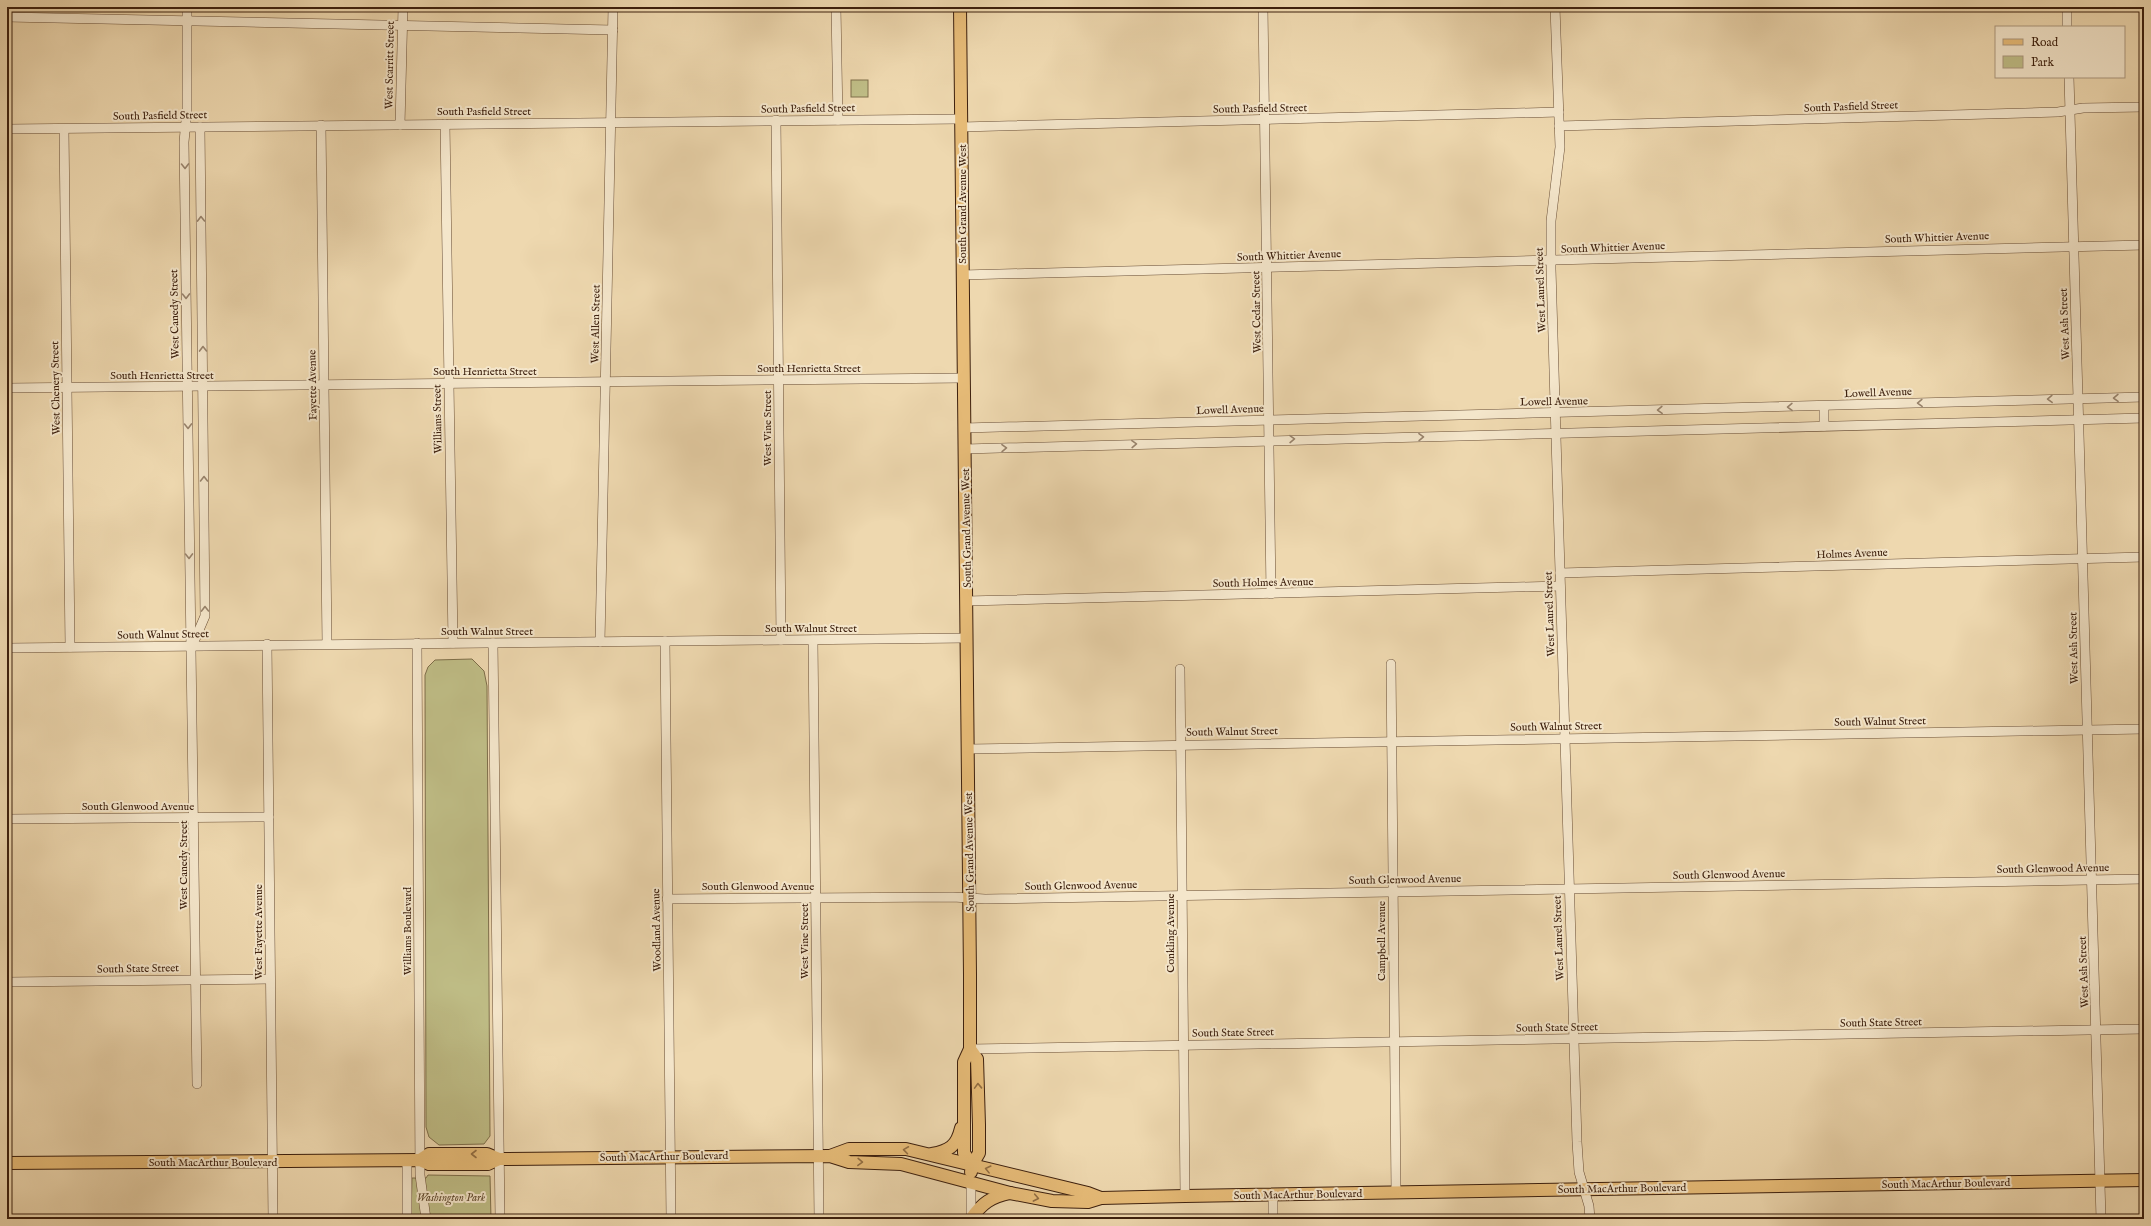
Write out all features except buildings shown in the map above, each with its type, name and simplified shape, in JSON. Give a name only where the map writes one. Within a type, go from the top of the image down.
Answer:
[{"type":"main road","name":"South Grand Avenue West","points":[[960,7],[970,1049],[964,1062],[964,1153],[972,1165]]},
{"type":"main road","name":"South Grand Avenue West","points":[[970,1049],[977,1059],[979,1132],[979,1154],[972,1165],[971,1182]]},
{"type":"main road","points":[[929,1154],[943,1152],[953,1147],[959,1138],[964,1113]]},
{"type":"main road","name":"South MacArthur Boulevard","points":[[7,1163],[420,1160],[428,1154],[487,1154],[499,1159],[824,1155],[849,1149],[880,1148],[929,1154],[1088,1193],[1101,1198]]},
{"type":"main road","name":"South MacArthur Boulevard","points":[[824,1155],[849,1162],[901,1164],[1010,1193],[1068,1202],[1088,1202],[1101,1198],[1185,1196],[2144,1180]]},
{"type":"main road","points":[[971,1219],[979,1208],[990,1199],[1010,1193]]},
{"type":"street","name":"West Canedy Street","points":[[187,7],[187,110],[184,127],[190,626],[192,645],[195,818],[197,1084]]},
{"type":"street","name":"West Scarritt Street","points":[[400,125],[403,7]]},
{"type":"street","name":"West Allen Street","points":[[600,642],[613,7]]},
{"type":"street","points":[[836,7],[838,120]]},
{"type":"street","name":"West Cedar Street","points":[[1263,7],[1271,594]]},
{"type":"street","name":"West Laurel Street","points":[[1556,7],[1559,162],[1551,221],[1551,260],[1560,586],[1579,1172],[1583,1189],[1590,1206],[1590,1219]]},
{"type":"street","points":[[2067,7],[2068,26]]},
{"type":"street","points":[[7,18],[613,30]]},
{"type":"street","name":"West Ash Street","points":[[2069,78],[2101,1219]]},
{"type":"street","name":"South Pasfield Street","points":[[1559,126],[2042,113],[2083,108],[2144,107]]},
{"type":"street","name":"South Pasfield Street","points":[[7,129],[776,120],[961,123],[1264,120],[1559,112]]},
{"type":"street","name":"West Vine Street","points":[[776,120],[781,640]]},
{"type":"street","name":"Williams Street","points":[[445,124],[453,643]]},
{"type":"street","name":"Fayette Avenue","points":[[321,125],[327,644]]},
{"type":"street","name":"West Canedy Street","points":[[192,645],[205,616],[204,387],[200,127]]},
{"type":"street","name":"West Chenery Street","points":[[64,129],[70,647]]},
{"type":"street","name":"South Whittier Avenue","points":[[962,275],[2144,245]]},
{"type":"street","name":"South Henrietta Street","points":[[7,388],[964,378]]},
{"type":"street","name":"Lowell Avenue","points":[[964,428],[2078,398],[2144,398]]},
{"type":"street","points":[[1824,406],[1824,426]]},
{"type":"street","points":[[965,449],[2144,418]]},
{"type":"street","name":"Holmes Avenue","points":[[1560,573],[2144,557]]},
{"type":"street","name":"South Holmes Avenue","points":[[966,601],[1560,586]]},
{"type":"street","name":"South Walnut Street","points":[[7,648],[267,644],[967,638]]},
{"type":"street","name":"West Vine Street","points":[[813,640],[816,898],[824,1155],[819,1219]]},
{"type":"street","name":"Woodland Avenue","points":[[665,641],[671,1219]]},
{"type":"street","name":"Williams Boulevard","points":[[417,643],[420,1160],[426,1219]]},
{"type":"street","points":[[493,643],[500,1219]]},
{"type":"street","name":"West Fayette Avenue","points":[[267,644],[273,1219]]},
{"type":"street","name":"Campbell Avenue","points":[[1391,664],[1396,1193]]},
{"type":"street","name":"Conkling Avenue","points":[[1180,669],[1185,1196]]},
{"type":"street","name":"South Walnut Street","points":[[968,749],[1180,744],[2144,729]]},
{"type":"street","name":"South Glenwood Avenue","points":[[7,819],[269,817]]},
{"type":"street","name":"South Glenwood Avenue","points":[[667,899],[969,898],[2144,879]]},
{"type":"street","name":"South State Street","points":[[7,982],[270,979]]},
{"type":"street","name":"South State Street","points":[[970,1049],[2144,1029]]},
{"type":"street","points":[[407,1160],[407,1219]]},
{"type":"street","name":"South Grand Avenue West","points":[[971,1182],[971,1219]]},
{"type":"street","points":[[1273,1195],[1273,1219]]},
{"type":"green space","points":[[851,80],[868,80],[868,97],[851,97]]},
{"type":"green space","points":[[472,659],[484,671],[487,686],[490,1136],[484,1144],[439,1145],[429,1137],[426,1127],[425,675],[428,667],[435,660]]},
{"type":"green space","name":"Washington Park","points":[[428,1175],[490,1176],[491,1219],[411,1219],[412,1178],[426,1178]]}]
